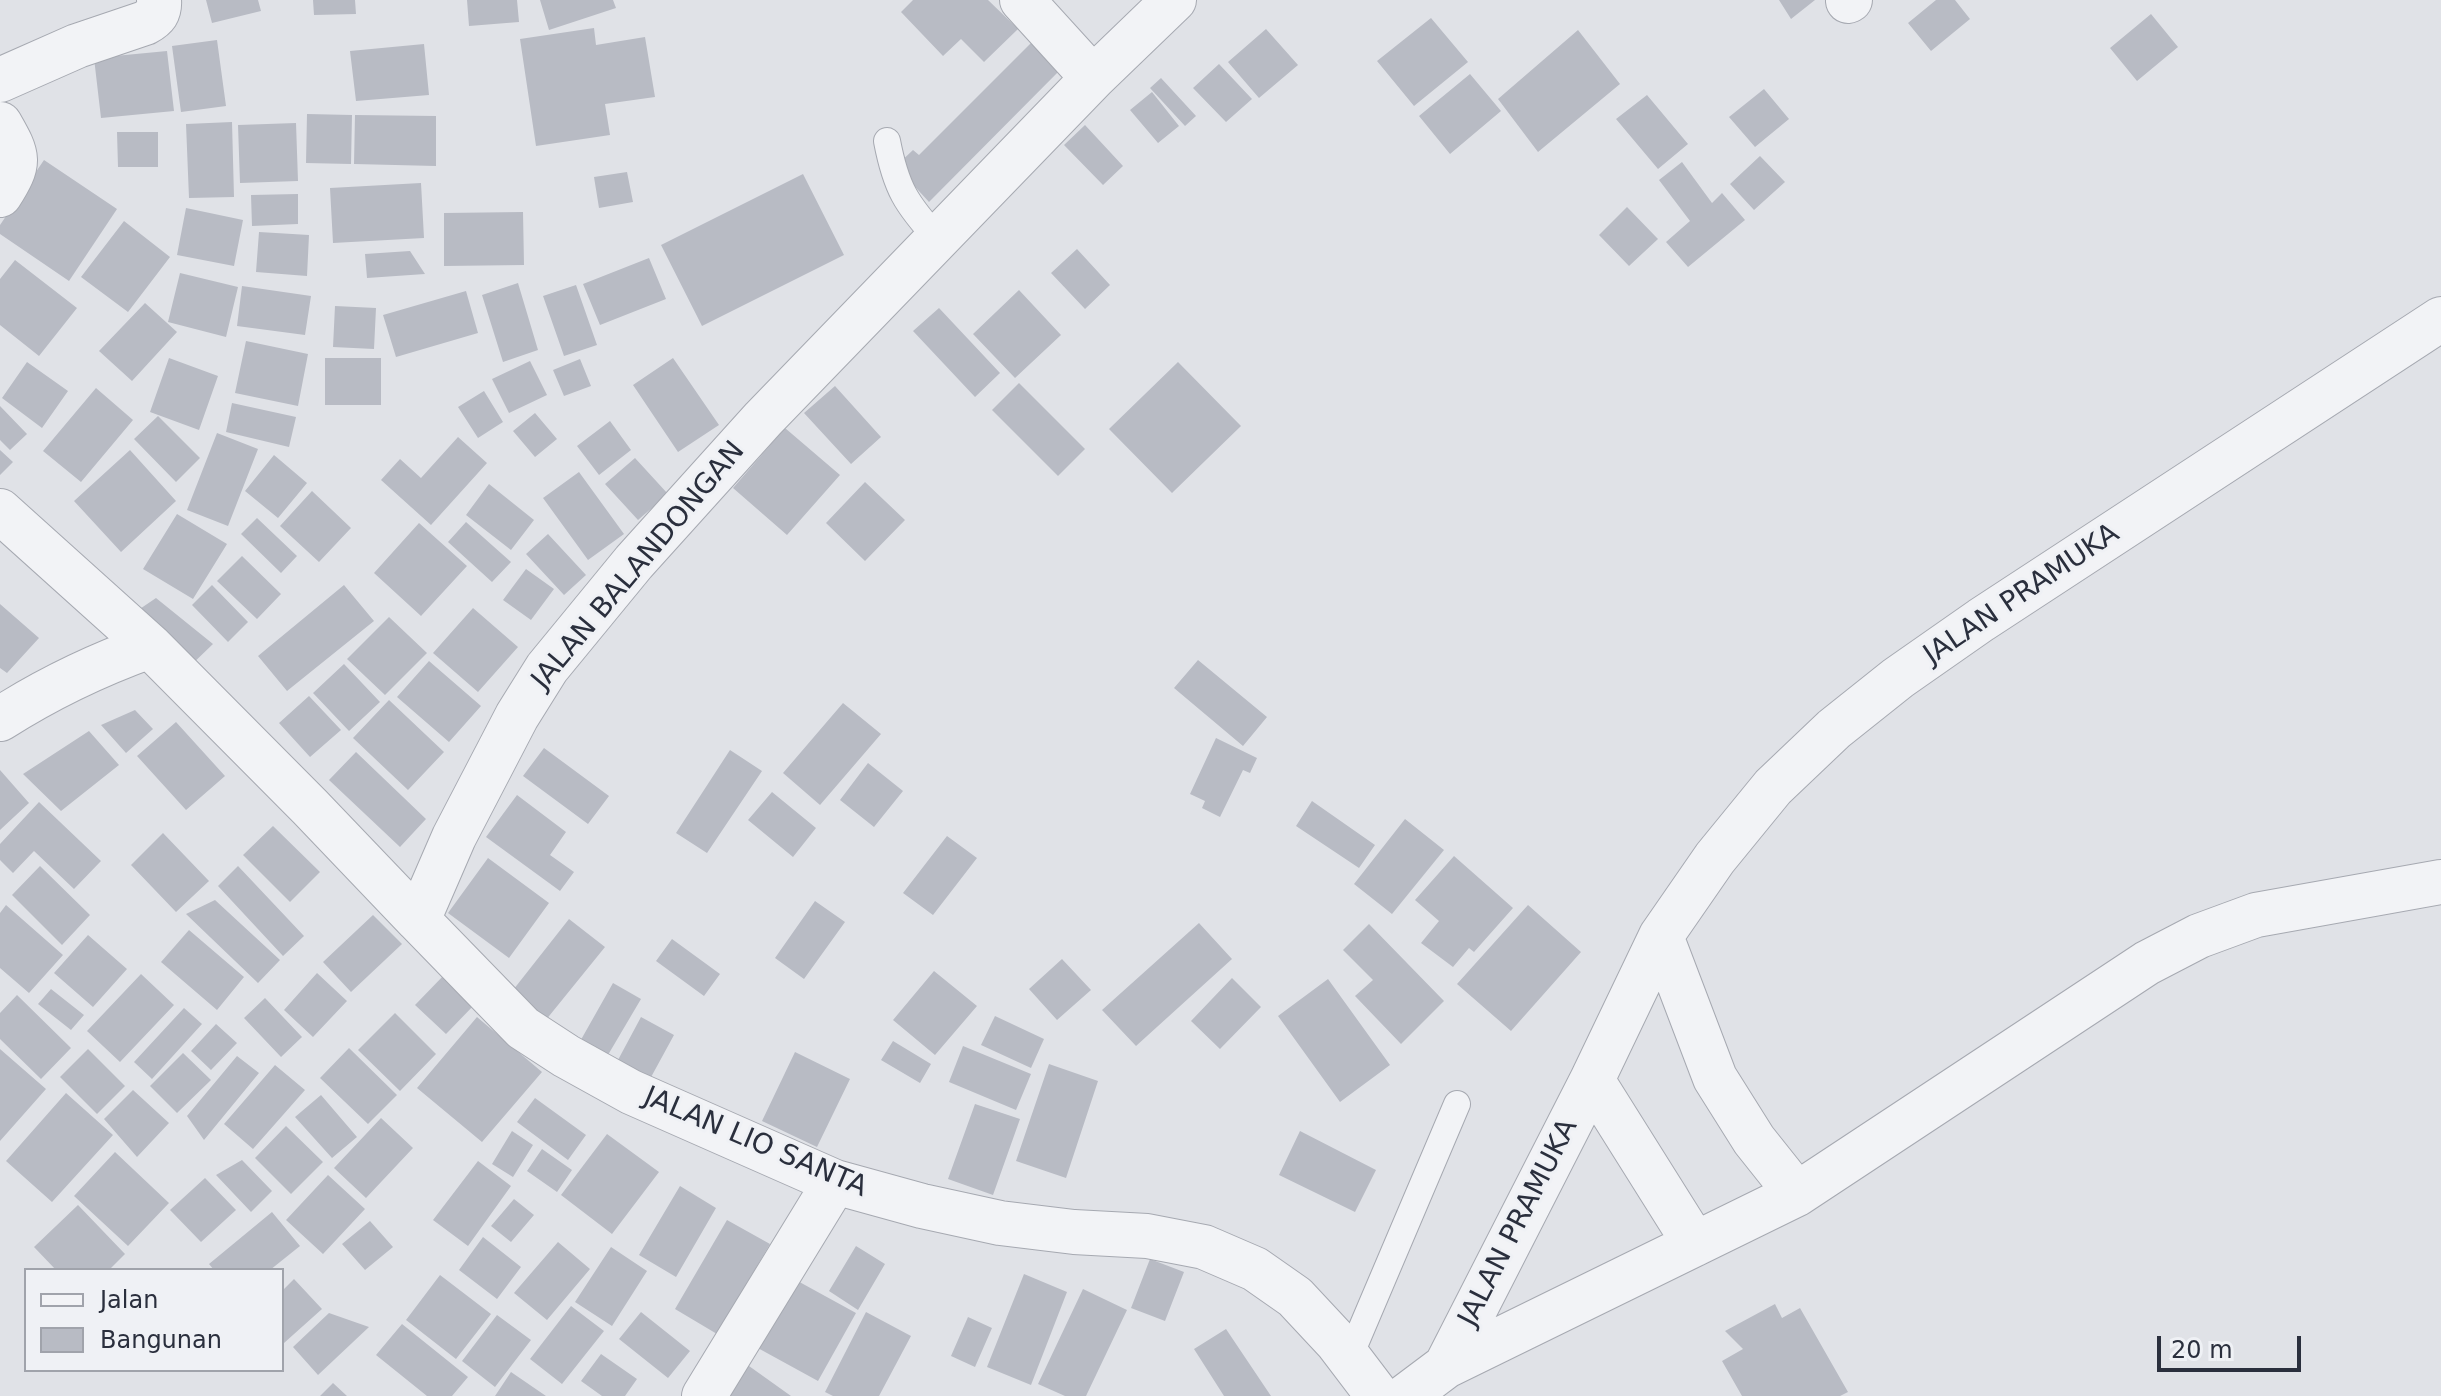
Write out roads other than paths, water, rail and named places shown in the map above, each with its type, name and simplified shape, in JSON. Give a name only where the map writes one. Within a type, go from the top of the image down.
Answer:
[{"type":"street","points":[[0,80],[77,46],[155,18],[159,0]]},
{"type":"street","points":[[1022,0],[1093,78]]},
{"type":"street","name":"JALAN BALANDONGAN","points":[[418,920],[454,837],[517,716],[547,668],[634,562],[763,419],[1093,78],[1174,0]]},
{"type":"street","points":[[0,124],[16,152],[16,160],[0,195]]},
{"type":"street","name":"JALAN PRAMUKA","points":[[1446,1366],[1592,1080],[1661,936],[1715,858],[1773,787],[1834,729],[1888,686],[1994,612],[2441,319]]},
{"type":"street","points":[[0,511],[150,646],[418,920]]},
{"type":"street","points":[[0,719],[113,659],[150,646]]},
{"type":"street","name":"JALAN PRAMUKA","points":[[1406,1396],[1446,1366],[1797,1194],[2147,963],[2199,936],[2256,915],[2441,882]]},
{"type":"street","name":"JALAN LIO SANTA","points":[[418,920],[523,1028],[631,1092],[835,1182],[922,1206],[1000,1223],[1074,1232],[1147,1236],[1204,1247],[1255,1269],[1295,1297],[1378,1396]]},
{"type":"street","points":[[1661,936],[1715,1078],[1754,1140],[1797,1194]]},
{"type":"street","name":"JALAN PRAMUKA","points":[[1592,1080],[1695,1244]]},
{"type":"street","points":[[704,1396],[835,1182]]},
{"type":"lane","points":[[887,141],[894,174],[904,198],[938,239]]},
{"type":"lane","points":[[1349,1358],[1457,1104]]}]
